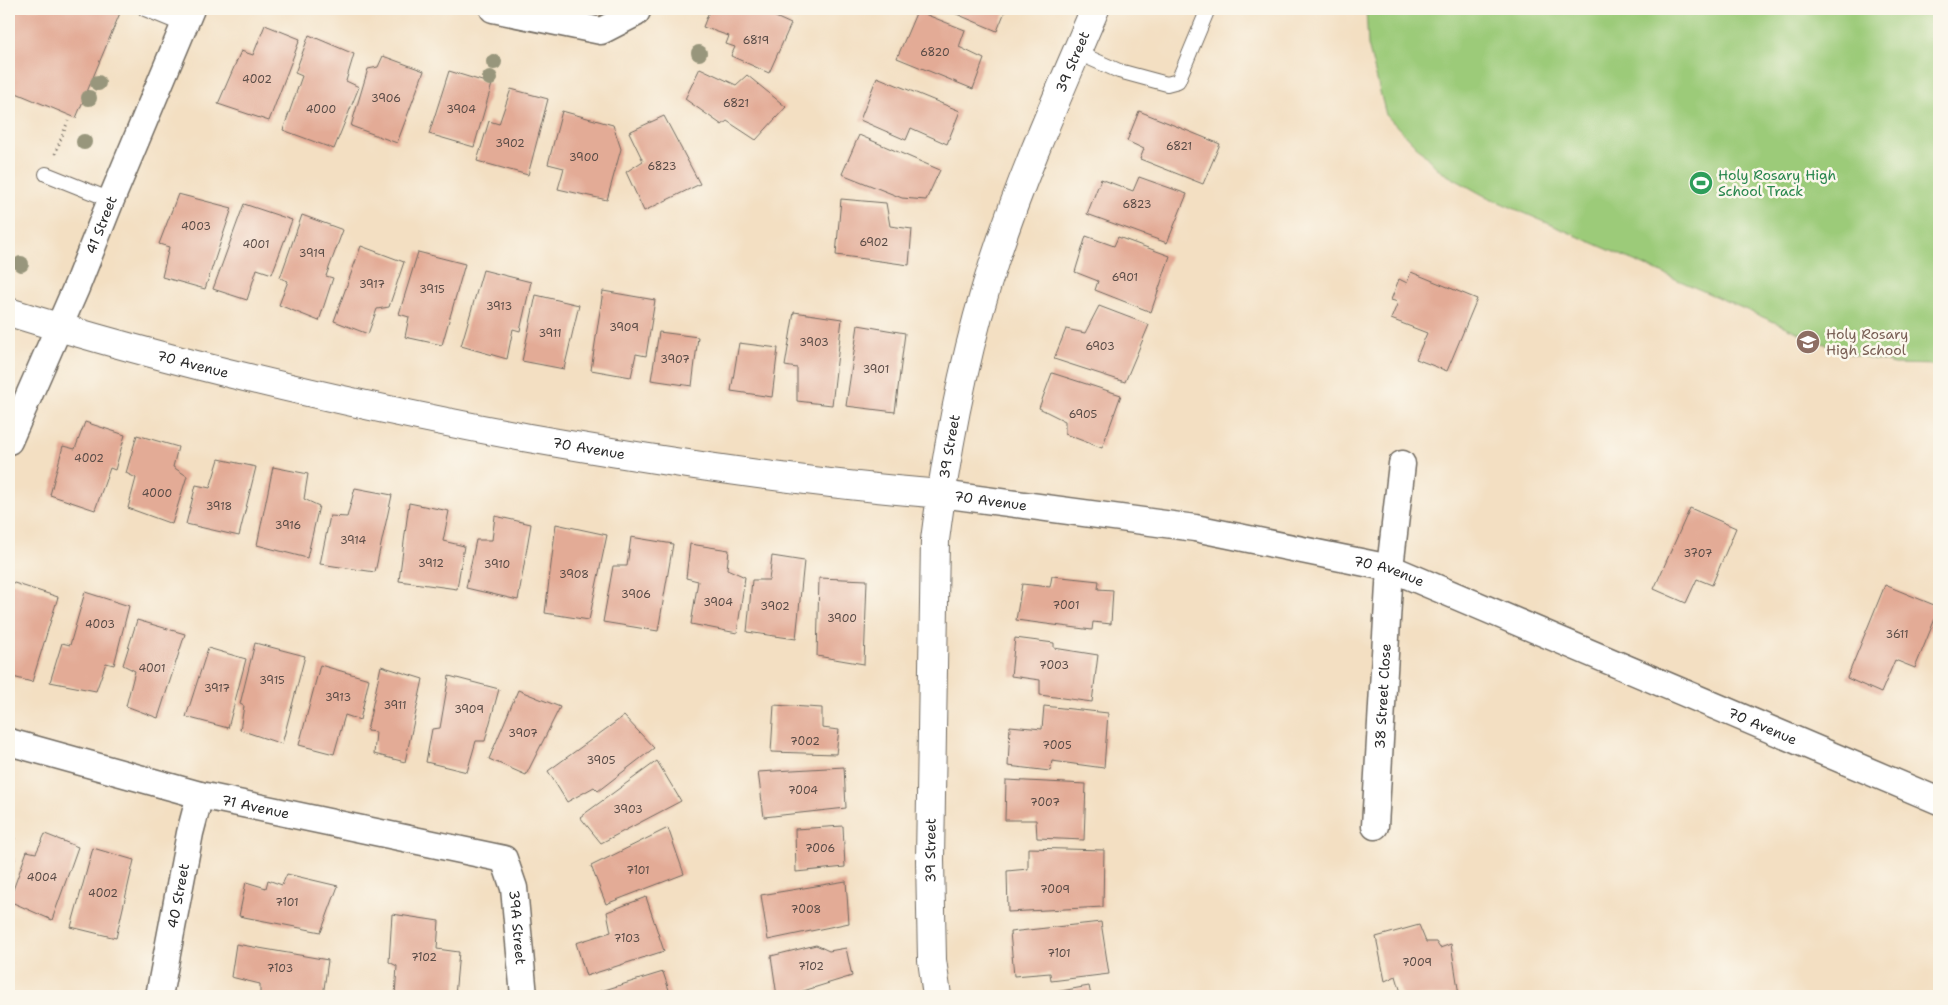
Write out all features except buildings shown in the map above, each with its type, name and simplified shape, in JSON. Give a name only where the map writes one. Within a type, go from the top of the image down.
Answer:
[{"type":"street","points":[[493,9],[601,31],[637,11]]},
{"type":"street","name":"39 Street","points":[[937,996],[932,960],[930,860],[935,540],[941,494],[959,399],[981,305],[995,260],[1028,166],[1095,9]]},
{"type":"street","name":"41 Street","points":[[9,441],[59,328],[187,17]]},
{"type":"street","name":"70 Avenue","points":[[9,312],[59,328],[197,366],[319,396],[461,425],[698,466],[891,490],[941,494],[1195,528],[1390,568],[1939,802]]},
{"type":"street","name":"38 Street Close","points":[[1375,826],[1390,568],[1402,464]]},
{"type":"street","name":"71 Avenue","points":[[9,742],[200,795],[504,859]]},
{"type":"street","name":"40 Street","points":[[159,996],[190,834],[200,795]]},
{"type":"street","name":"39A Street","points":[[504,859],[514,888],[524,996]]},
{"type":"lane","points":[[145,9],[187,17]]},
{"type":"lane","points":[[1076,52],[1120,71],[1167,84],[1178,81],[1208,9]]},
{"type":"lane","points":[[46,174],[111,200]]},
{"type":"path","points":[[53,160],[68,121]]},
{"type":"path","points":[[1680,996],[1685,994],[1709,996]]},
{"type":"green space","name":"Holy Rosary High School Track","points":[[1366,9],[1939,9],[1939,365],[1895,364],[1843,352],[1483,195],[1440,171],[1386,115],[1368,45]]},
{"type":"place","name":"Holy Rosary High School Track","points":[[1701,183]]},
{"type":"place","name":"Holy Rosary High School","points":[[1808,342]]}]
